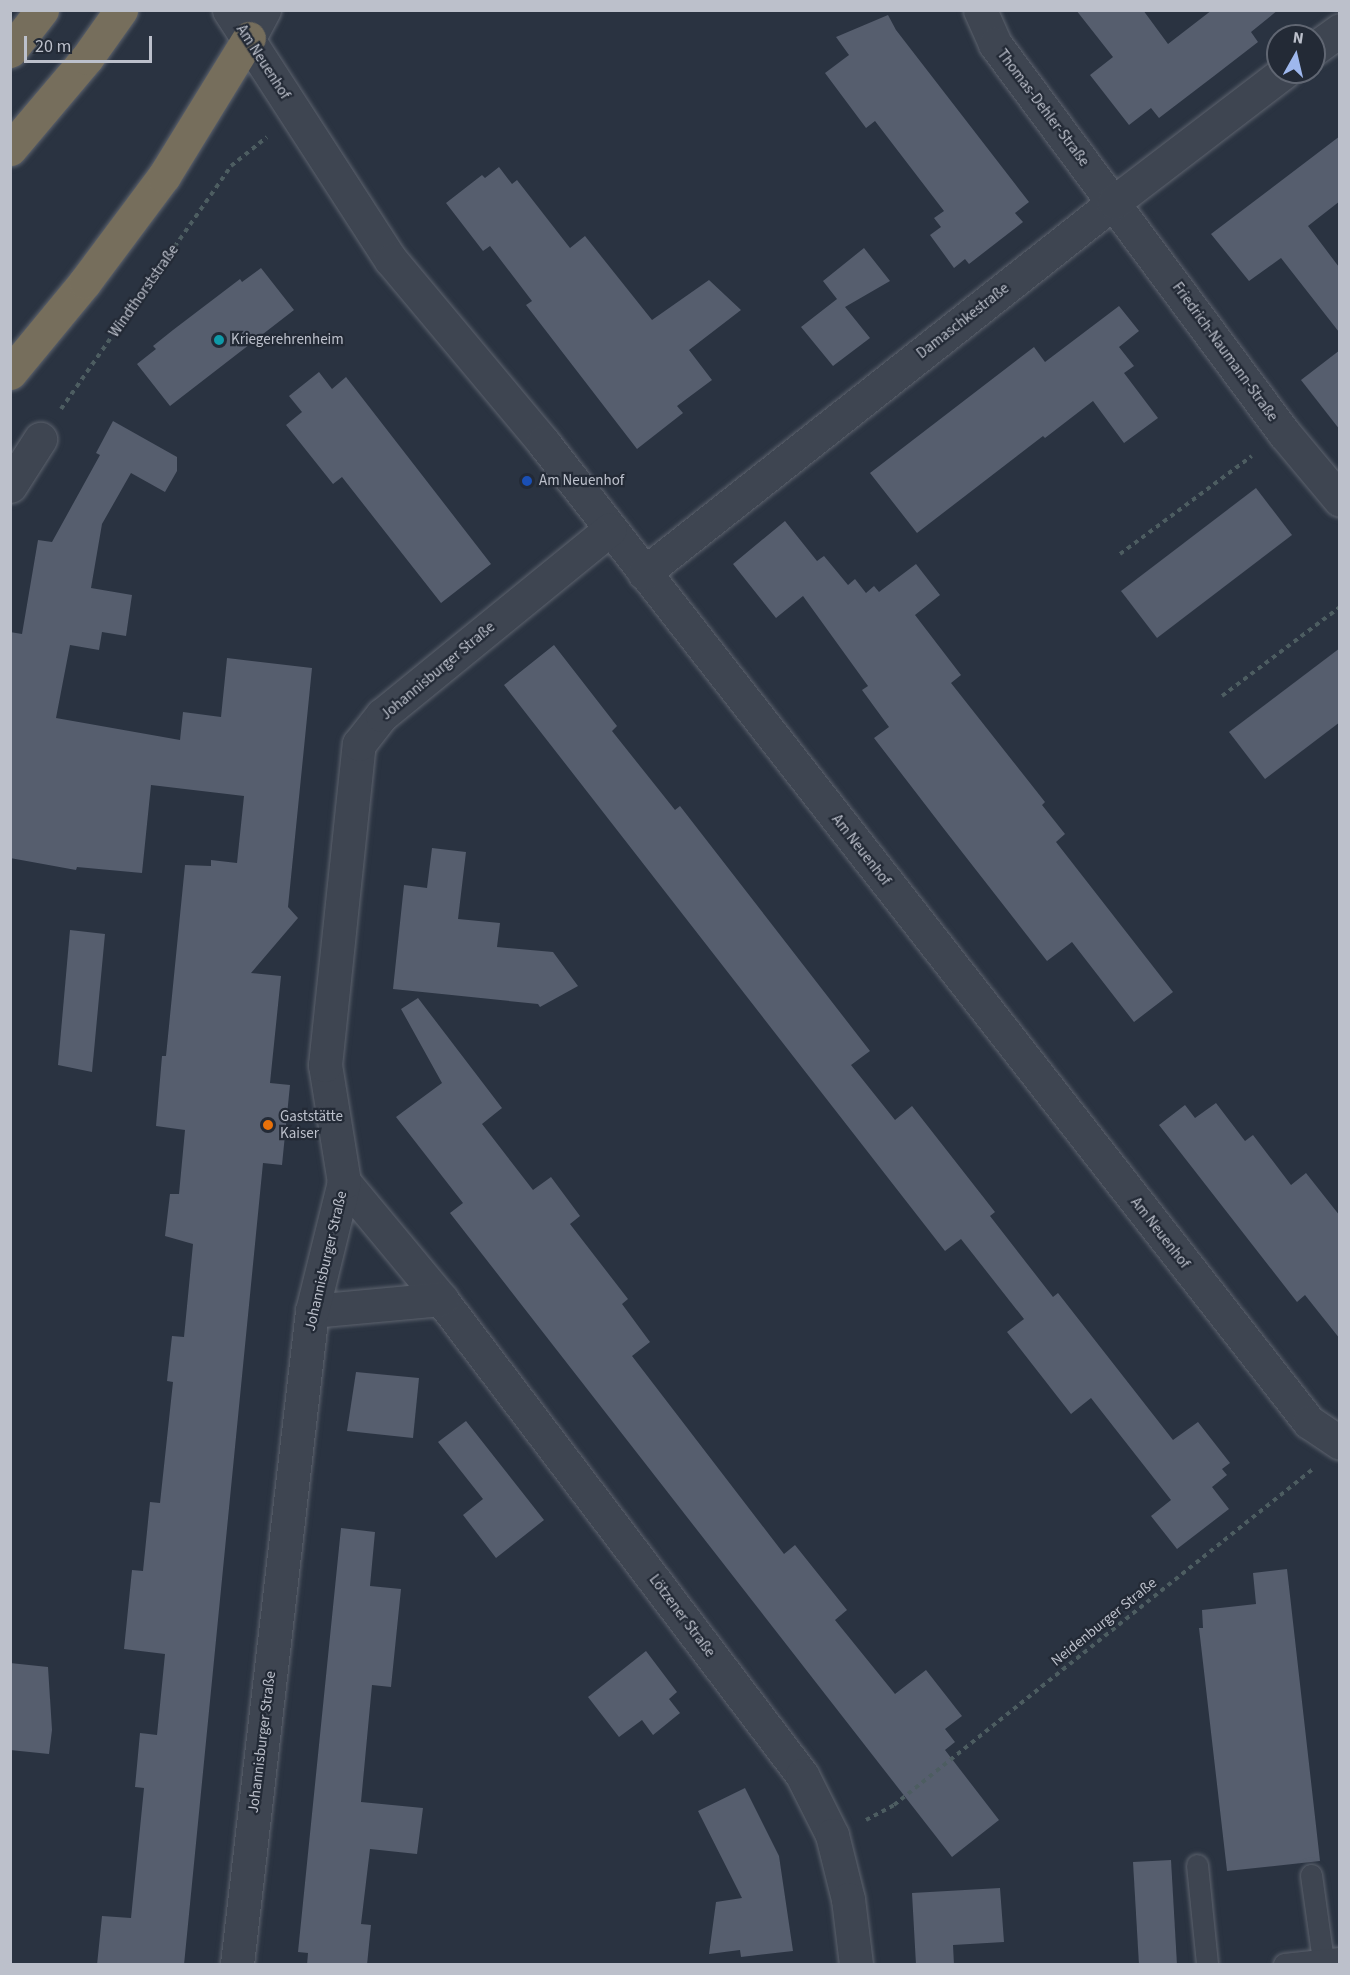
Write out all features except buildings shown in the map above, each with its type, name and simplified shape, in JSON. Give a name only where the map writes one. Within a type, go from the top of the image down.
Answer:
[{"type":"highway","points":[[10,51],[42,10]]},
{"type":"highway","points":[[10,148],[87,58],[121,10]]},
{"type":"highway","points":[[10,373],[86,282],[164,176],[256,24]]},
{"type":"street","name":"Am Neuenhof","points":[[228,10],[256,24],[296,114],[391,260],[543,441],[1331,1453]]},
{"type":"street","name":"Thomas-Dehler-Straße","points":[[980,10],[995,45],[1114,202]]},
{"type":"street","points":[[1326,40],[1340,30]]},
{"type":"street","name":"Damaschkestraße","points":[[644,573],[1114,202],[1268,84]]},
{"type":"street","name":"Friedrich-Naumann-Straße","points":[[1114,202],[1284,433],[1340,500]]},
{"type":"street","points":[[10,486],[40,439]]},
{"type":"street","name":"Johannisburger Straße","points":[[237,1965],[312,1311],[344,1182],[325,1065],[359,744],[382,715],[610,529]]},
{"type":"street","name":"Lötzener Straße","points":[[344,1182],[441,1299],[802,1775],[832,1835],[848,1899],[856,1965]]},
{"type":"street","points":[[312,1311],[441,1299]]},
{"type":"lane","points":[[1197,1865],[1207,1965]]},
{"type":"lane","points":[[1284,1965],[1331,1959],[1311,1875]]},
{"type":"path","name":"Windthorststraße","points":[[40,439],[231,166],[296,114]]},
{"type":"path","points":[[1120,554],[1284,433]]},
{"type":"path","points":[[1222,696],[1340,607]]},
{"type":"path","name":"Neidenburger Straße","points":[[882,1813],[1331,1453]]},
{"type":"place","name":"Kriegerehrenheim","points":[[219,340]]},
{"type":"place","name":"Am Neuenhof","points":[[527,481]]},
{"type":"place","name":"Gaststätte Kaiser","points":[[268,1125]]}]
